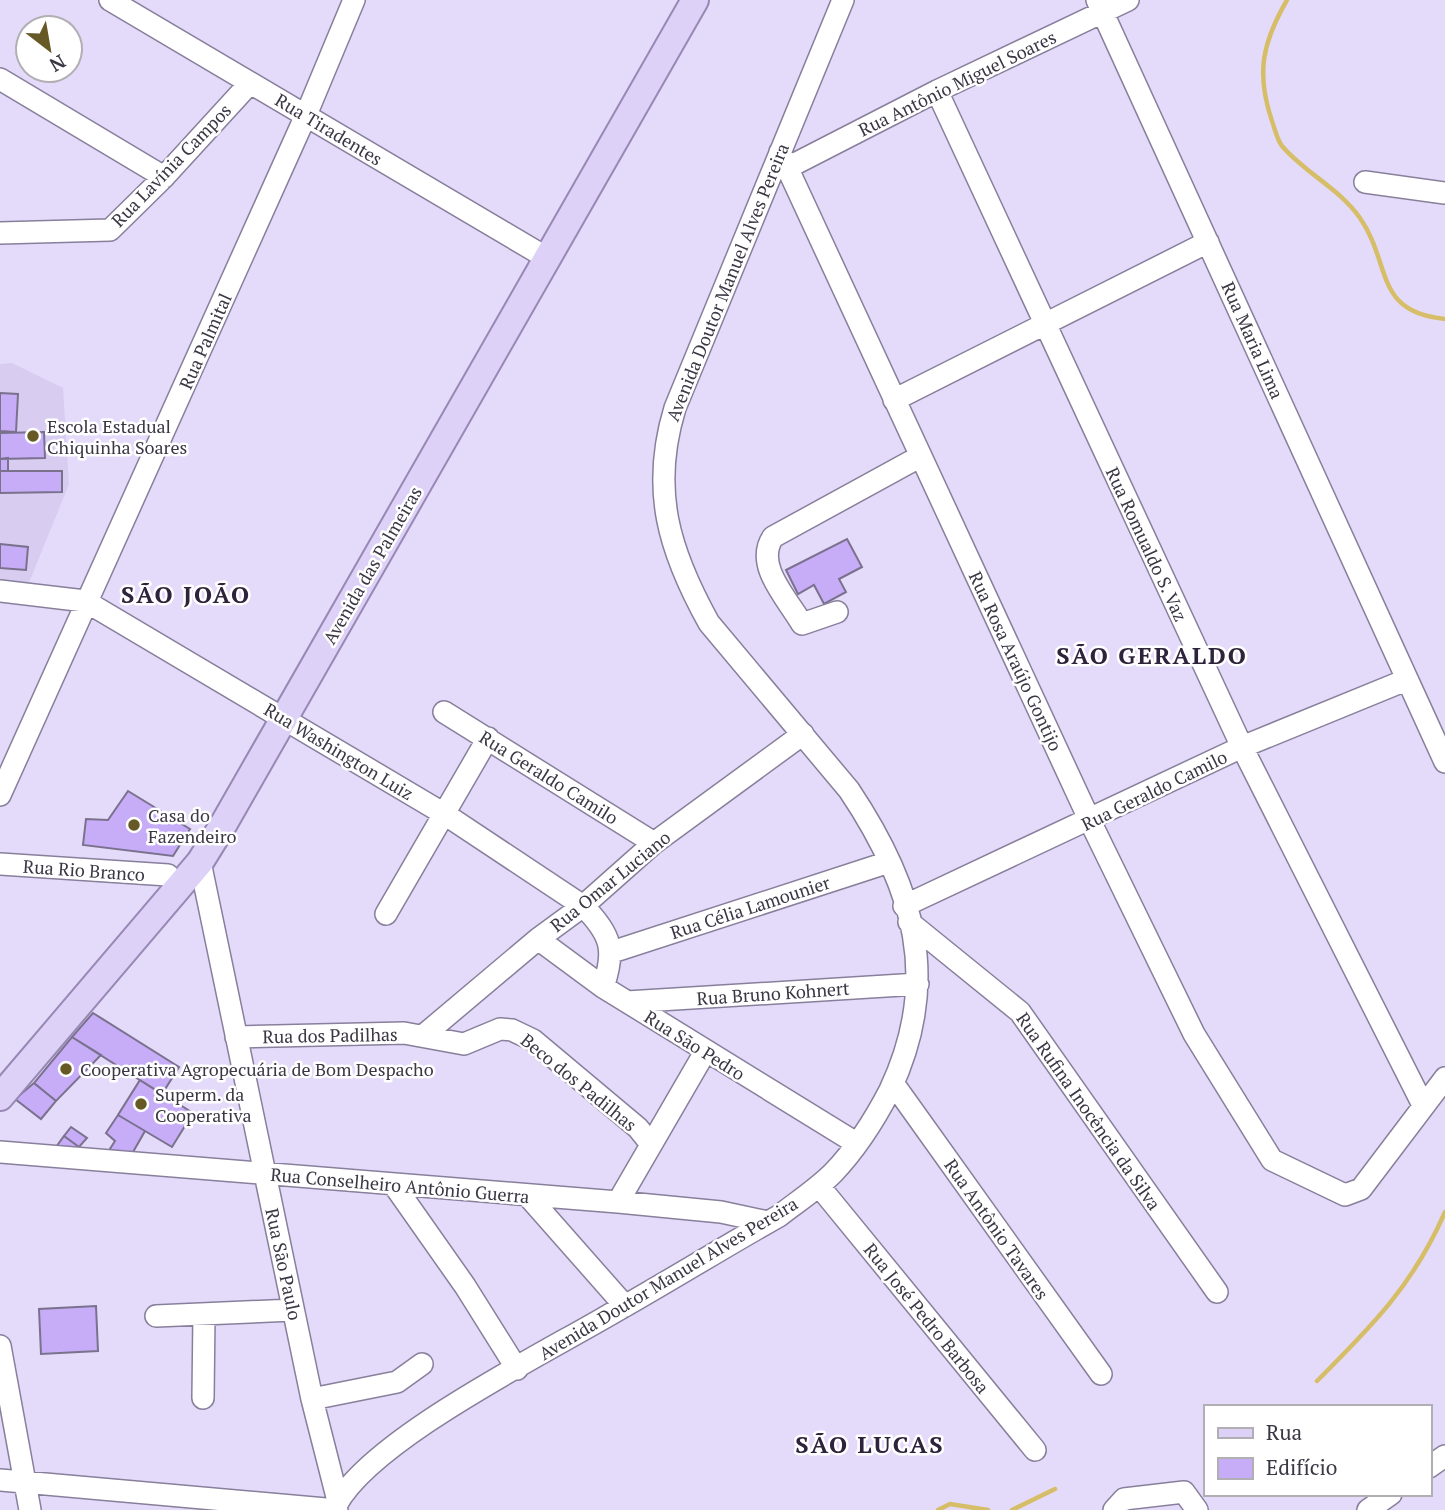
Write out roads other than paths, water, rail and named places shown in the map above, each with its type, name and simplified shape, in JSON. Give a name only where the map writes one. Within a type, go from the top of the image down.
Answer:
[{"type":"main road","name":"Avenida das Palmeiras","points":[[540,254],[676,0]]},
{"type":"main road","name":"Avenida das Palmeiras","points":[[0,1079],[187,852],[276,714],[540,254],[695,0]]},
{"type":"main road","name":"Avenida das Palmeiras","points":[[0,1097],[200,862],[276,714]]},
{"type":"street","name":"Rua Tiradentes","points":[[110,0],[540,254]]},
{"type":"street","name":"Rua Palmital","points":[[0,795],[306,115],[354,0]]},
{"type":"street","name":"Avenida Doutor Manuel Alves Pereira","points":[[336,1508],[367,1466],[400,1442],[517,1369],[768,1222],[819,1186],[834,1172],[872,1123],[893,1083],[911,1036],[917,1013],[918,958],[907,914],[889,862],[861,808],[803,734],[709,624],[693,595],[669,533],[663,491],[666,435],[674,408],[784,160],[844,0]]},
{"type":"street","name":"Rua Antônio Miguel Soares","points":[[784,160],[937,91],[1101,6],[1128,0]]},
{"type":"street","name":"Rua Maria Lima","points":[[1101,6],[1445,762]]},
{"type":"street","points":[[0,79],[164,177]]},
{"type":"street","name":"Rua Lavínia Campos","points":[[0,233],[110,230],[164,177],[250,83]]},
{"type":"street","name":"Rua Romualdo S. Vaz","points":[[937,91],[1242,747],[1423,1105]]},
{"type":"street","name":"Rua Rosa Araújo Gontijo","points":[[784,160],[1090,821],[1194,1034],[1272,1160],[1345,1195],[1361,1189],[1423,1105]]},
{"type":"street","points":[[1365,182],[1445,193]]},
{"type":"street","points":[[894,400],[1046,326],[1208,242]]},
{"type":"street","points":[[837,612],[802,624],[765,562],[767,547],[774,537],[921,456]]},
{"type":"street","name":"Rua Washington Luiz","points":[[0,591],[85,601],[446,815],[583,906],[599,923],[612,952]]},
{"type":"street","name":"Rua Geraldo Camilo","points":[[907,914],[1242,747],[1406,680]]},
{"type":"street","name":"Rua Geraldo Camilo","points":[[444,712],[654,843]]},
{"type":"street","name":"Rua Omar Luciano","points":[[424,1035],[538,939],[583,906],[654,843],[803,734]]},
{"type":"street","points":[[386,914],[446,815],[488,738]]},
{"type":"street","name":"Rua São Paulo","points":[[200,862],[336,1508]]},
{"type":"street","name":"Rua Célia Lamounier","points":[[612,952],[889,862]]},
{"type":"street","name":"Rua Rio Branco","points":[[0,864],[168,875]]},
{"type":"street","name":"Rua Rufina Inocência da Silva","points":[[907,914],[1020,1012],[1217,1292]]},
{"type":"street","name":"Rua São Pedro","points":[[538,939],[603,987],[856,1143]]},
{"type":"street","points":[[603,987],[612,952]]},
{"type":"street","name":"Rua Bruno Kohnert","points":[[627,1002],[918,984]]},
{"type":"street","name":"Beco dos Padilhas","points":[[424,1035],[464,1044],[500,1029],[523,1034],[638,1128],[650,1143]]},
{"type":"street","name":"Rua dos Padilhas","points":[[236,1037],[424,1035]]},
{"type":"street","points":[[618,1202],[705,1052]]},
{"type":"street","points":[[1423,1105],[1445,1078]]},
{"type":"street","name":"Rua Antônio Tavares","points":[[893,1083],[1101,1374]]},
{"type":"street","points":[[0,1139],[32,1155]]},
{"type":"street","name":"Rua Conselheiro Antônio Guerra","points":[[0,1152],[618,1202],[721,1212],[768,1222]]},
{"type":"street","points":[[394,1185],[458,1276],[517,1369]]},
{"type":"street","name":"Rua José Pedro Barbosa","points":[[819,1186],[1035,1450]]},
{"type":"street","points":[[528,1196],[625,1306]]},
{"type":"street","points":[[156,1316],[293,1310]]},
{"type":"street","points":[[203,1398],[204,1314]]},
{"type":"street","points":[[0,1346],[30,1510]]},
{"type":"street","points":[[312,1399],[397,1382],[422,1364]]},
{"type":"street","points":[[0,1480],[336,1508]]},
{"type":"street","points":[[1114,1510],[1124,1499],[1184,1492],[1197,1510]]},
{"type":"street","points":[[1368,1510],[1388,1496]]},
{"type":"waterway","points":[[1287,0],[1267,45],[1263,73],[1267,104],[1279,141],[1291,156],[1352,207],[1370,235],[1387,283],[1395,296],[1406,307],[1422,315],[1445,319]]},
{"type":"waterway","points":[[1317,1381],[1390,1303],[1420,1261],[1445,1212]]},
{"type":"waterway","points":[[1012,1510],[1055,1489]]},
{"type":"waterway","points":[[938,1510],[950,1504],[988,1510]]},
{"type":"place","name":"Escola Estadual Chiquinha Soares","points":[[33,436]]},
{"type":"place","name":"Casa do Fazendeiro","points":[[134,825]]},
{"type":"place","name":"Cooperativa Agropecuária de Bom Despacho","points":[[66,1069]]},
{"type":"place","name":"Superm. da Cooperativa","points":[[141,1104]]},
{"type":"district","name":"SÃO JOÃO","points":[[186,594]]},
{"type":"district","name":"SÃO GERALDO","points":[[1152,655]]},
{"type":"district","name":"SÃO LUCAS","points":[[870,1444]]}]
